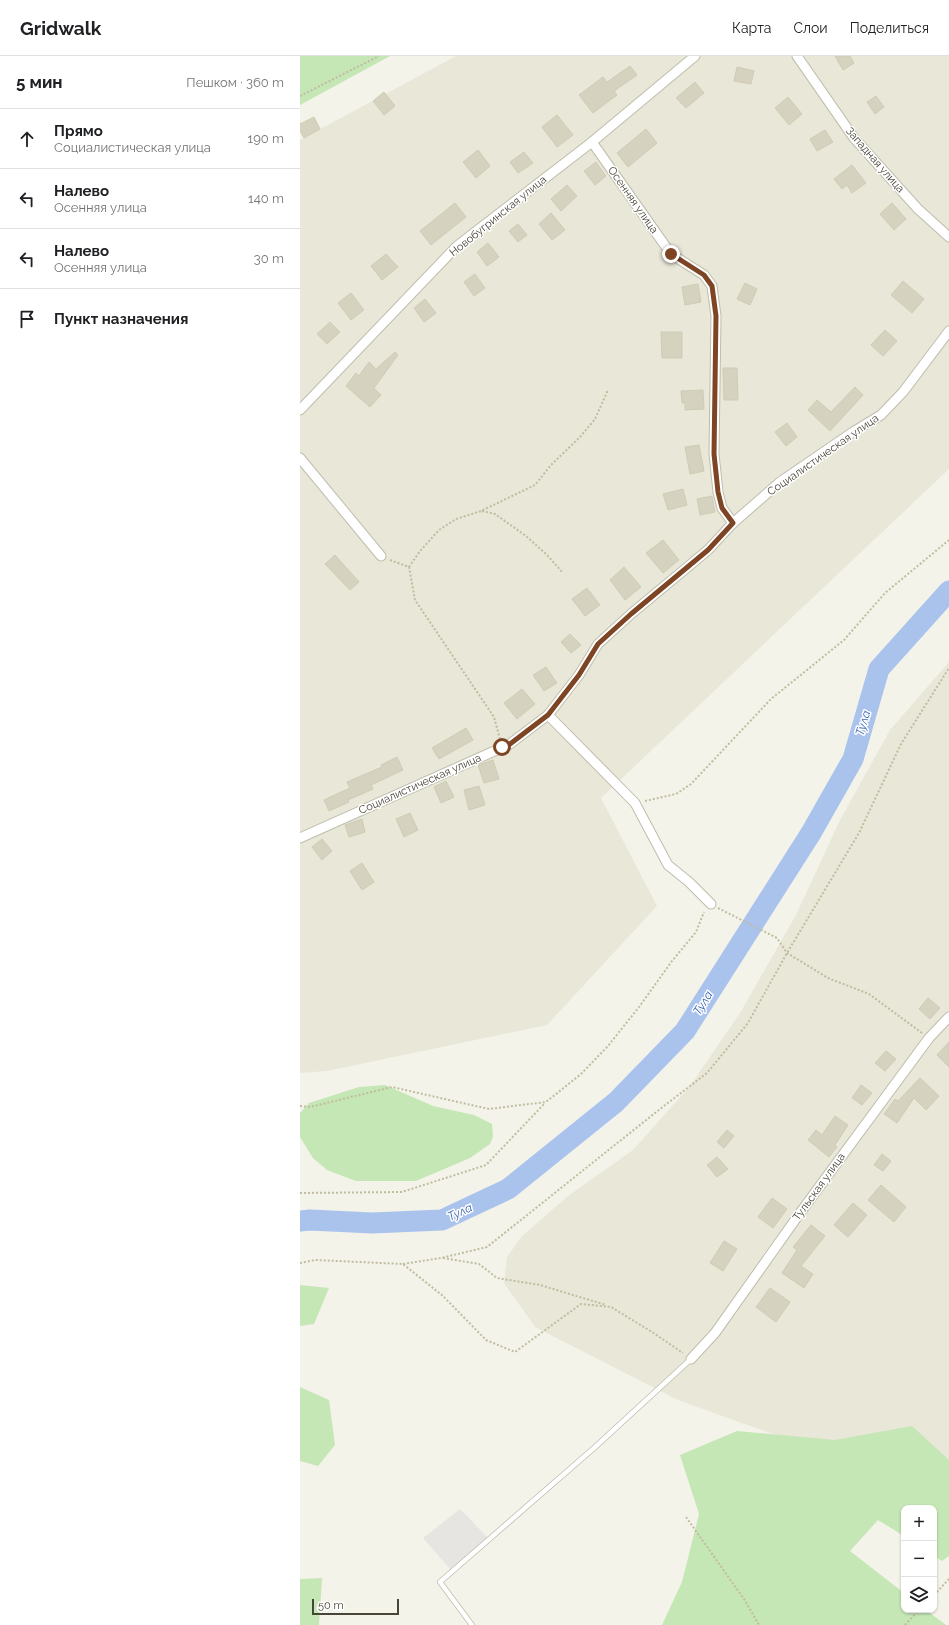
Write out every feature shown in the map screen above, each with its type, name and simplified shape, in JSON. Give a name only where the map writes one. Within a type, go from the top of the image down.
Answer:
[{"type":"street","name":"Новобугринская улица","points":[[300,410],[457,246],[592,142],[695,56]]},
{"type":"street","name":"Западная улица","points":[[797,56],[854,138],[918,209],[949,237]]},
{"type":"street","name":"Осенняя улица","points":[[592,142],[671,254],[704,275],[712,286],[716,316],[714,454],[718,492],[722,508],[733,523]]},
{"type":"street","name":"Социалистическая улица","points":[[300,838],[510,744],[548,715],[579,675],[598,644],[631,614],[708,550],[733,523],[780,482],[853,432],[880,416],[903,392],[949,330]]},
{"type":"street","points":[[300,458],[381,556]]},
{"type":"street","points":[[548,715],[635,803],[668,865],[689,882],[711,904]]},
{"type":"street","name":"Тульская улица","points":[[691,1358],[715,1333],[800,1213],[929,1038],[949,1018]]},
{"type":"lane","points":[[472,1625],[440,1582],[594,1448],[691,1358]]},
{"type":"path","points":[[300,96],[379,56]]},
{"type":"path","points":[[502,747],[494,717],[415,600],[409,567],[420,551],[439,530],[456,519],[481,511],[535,485],[595,419],[608,390]]},
{"type":"path","points":[[481,511],[495,514],[526,536],[548,555],[563,573]]},
{"type":"path","points":[[635,803],[676,794],[691,784],[771,699],[844,640],[885,593],[949,540]]},
{"type":"path","points":[[381,556],[409,567]]},
{"type":"path","points":[[300,1263],[315,1260],[403,1264],[441,1258],[487,1247],[565,1186],[654,1113],[707,1073],[748,1023],[787,953],[859,833],[901,744],[949,668]]},
{"type":"path","points":[[300,1193],[402,1192],[486,1165],[546,1102],[581,1074],[608,1046],[640,1007],[672,961],[696,932],[702,915],[711,904]]},
{"type":"path","points":[[725,912],[777,938],[787,953],[828,978],[869,994],[929,1038]]},
{"type":"path","points":[[300,1106],[310,1107],[392,1087],[489,1109],[546,1102]]},
{"type":"path","points":[[441,1258],[479,1264],[497,1278],[540,1285],[611,1307],[691,1358]]},
{"type":"path","points":[[403,1264],[443,1296],[486,1340],[515,1352],[581,1304],[611,1307]]},
{"type":"path","points":[[686,1517],[744,1599],[759,1625]]},
{"type":"path","points":[[937,1592],[949,1579]]},
{"type":"path","points":[[905,1625],[917,1613]]},
{"type":"shaded area","points":[[456,56],[949,56],[949,469],[601,798],[657,906],[547,1025],[327,1071],[300,1073],[300,140]]},
{"type":"shaded area","points":[[949,662],[949,1539],[937,1514],[937,1505],[928,1505],[833,1456],[678,1400],[535,1327],[504,1283],[507,1257],[522,1236],[568,1196],[633,1150],[690,1086],[740,1013],[796,915],[840,820],[890,730]]},
{"type":"shaded area","points":[[460,1509],[489,1539],[452,1571],[423,1538]]},
{"type":"green space","points":[[300,56],[390,56],[300,105]]},
{"type":"green space","points":[[385,1085],[433,1106],[474,1115],[492,1124],[493,1137],[490,1144],[470,1158],[416,1181],[356,1181],[327,1170],[313,1158],[300,1137],[300,1113],[309,1103],[359,1087]]},
{"type":"green space","points":[[300,1285],[329,1288],[314,1324],[300,1326]]},
{"type":"green space","points":[[300,1387],[329,1400],[335,1445],[318,1466],[300,1461]]},
{"type":"green space","points":[[912,1426],[949,1460],[949,1556],[942,1561],[937,1558],[937,1505],[901,1505],[901,1534],[878,1520],[850,1551],[901,1591],[901,1613],[930,1613],[946,1625],[662,1625],[682,1582],[699,1514],[680,1455],[737,1431],[835,1440]]},
{"type":"green space","points":[[322,1578],[319,1625],[300,1625],[300,1579]]},
{"type":"building","points":[[835,56],[850,56],[854,63],[843,70]]},
{"type":"building","points":[[630,66],[637,75],[614,91],[617,95],[593,113],[579,95],[603,77],[607,82]]},
{"type":"building","points":[[737,67],[754,71],[751,84],[734,81]]},
{"type":"building","points":[[695,82],[704,93],[686,108],[676,98]]},
{"type":"building","points":[[384,92],[395,106],[384,115],[373,101]]},
{"type":"building","points":[[876,96],[884,107],[875,114],[867,102]]},
{"type":"building","points":[[788,97],[802,114],[789,125],[775,108]]},
{"type":"building","points":[[557,115],[573,135],[557,147],[542,127]]},
{"type":"building","points":[[314,117],[320,129],[304,138],[300,131],[300,124]]},
{"type":"building","points":[[646,129],[657,143],[628,167],[617,153]]},
{"type":"building","points":[[825,130],[833,142],[817,151],[810,139]]},
{"type":"building","points":[[478,150],[490,166],[476,178],[463,162]]},
{"type":"building","points":[[524,152],[533,163],[518,173],[510,162]]},
{"type":"building","points":[[596,162],[606,176],[595,185],[584,171]]},
{"type":"building","points":[[852,165],[866,183],[852,193],[847,185],[842,189],[834,179]]},
{"type":"building","points":[[567,185],[577,196],[561,211],[551,199]]},
{"type":"building","points":[[455,203],[466,217],[431,245],[420,231]]},
{"type":"building","points":[[892,203],[906,219],[894,230],[880,214]]},
{"type":"building","points":[[551,213],[565,230],[552,240],[539,224]]},
{"type":"building","points":[[518,224],[527,235],[518,242],[509,231]]},
{"type":"building","points":[[488,243],[499,257],[487,266],[477,252]]},
{"type":"building","points":[[386,254],[398,267],[382,280],[371,266]]},
{"type":"building","points":[[475,274],[485,288],[474,296],[464,282]]},
{"type":"building","points":[[903,281],[924,299],[912,313],[891,295]]},
{"type":"building","points":[[745,283],[757,289],[750,305],[737,299]]},
{"type":"building","points":[[698,284],[701,302],[685,305],[682,287]]},
{"type":"building","points":[[351,293],[364,310],[351,320],[338,303]]},
{"type":"building","points":[[425,299],[436,313],[424,322],[414,308]]},
{"type":"building","points":[[330,322],[340,332],[327,344],[317,334]]},
{"type":"building","points":[[885,330],[897,341],[883,356],[871,345]]},
{"type":"building","points":[[661,332],[682,332],[682,358],[662,358]]},
{"type":"building","points":[[395,352],[398,355],[374,388],[381,395],[370,407],[346,386],[356,373],[359,376],[369,362],[376,369]]},
{"type":"building","points":[[723,368],[737,368],[738,400],[724,400]]},
{"type":"building","points":[[855,387],[863,395],[830,431],[808,410],[817,400],[831,412]]},
{"type":"building","points":[[703,390],[704,409],[685,410],[685,403],[682,403],[681,391]]},
{"type":"building","points":[[787,423],[797,437],[786,446],[775,432]]},
{"type":"building","points":[[699,445],[704,471],[690,474],[685,447]]},
{"type":"building","points":[[683,489],[687,505],[668,510],[663,494]]},
{"type":"building","points":[[712,496],[715,512],[700,515],[697,499]]},
{"type":"building","points":[[663,540],[679,560],[663,573],[646,553]]},
{"type":"building","points":[[335,555],[359,582],[350,590],[325,564]]},
{"type":"building","points":[[624,567],[641,587],[625,600],[610,580]]},
{"type":"building","points":[[587,588],[600,605],[585,616],[572,599]]},
{"type":"building","points":[[570,634],[581,645],[571,653],[561,642]]},
{"type":"building","points":[[546,667],[557,683],[544,691],[533,675]]},
{"type":"building","points":[[522,689],[535,704],[517,719],[504,703]]},
{"type":"building","points":[[466,728],[473,740],[439,759],[432,748]]},
{"type":"building","points":[[397,757],[403,770],[371,785],[373,789],[348,800],[349,802],[329,811],[324,800],[350,788],[347,782],[382,767],[381,765]]},
{"type":"building","points":[[493,760],[499,779],[484,783],[478,765]]},
{"type":"building","points":[[446,781],[454,797],[441,803],[434,787]]},
{"type":"building","points":[[479,786],[485,805],[469,810],[464,790]]},
{"type":"building","points":[[410,813],[418,830],[404,837],[396,819]]},
{"type":"building","points":[[362,819],[365,832],[349,837],[345,825]]},
{"type":"building","points":[[322,839],[332,851],[322,860],[312,847]]},
{"type":"building","points":[[362,863],[374,882],[362,890],[350,871]]},
{"type":"building","points":[[928,998],[940,1008],[930,1019],[919,1009]]},
{"type":"building","points":[[949,1042],[949,1067],[937,1055]]},
{"type":"building","points":[[886,1051],[896,1059],[885,1071],[875,1063]]},
{"type":"building","points":[[920,1078],[939,1096],[926,1110],[914,1098],[897,1123],[884,1114],[895,1099],[898,1101]]},
{"type":"building","points":[[861,1085],[872,1093],[862,1105],[852,1098]]},
{"type":"building","points":[[835,1116],[848,1125],[835,1145],[837,1147],[829,1157],[808,1140],[816,1130],[822,1135]]},
{"type":"building","points":[[727,1130],[734,1136],[724,1148],[717,1142]]},
{"type":"building","points":[[882,1154],[891,1161],[883,1171],[874,1165]]},
{"type":"building","points":[[717,1157],[728,1169],[717,1177],[707,1165]]},
{"type":"building","points":[[881,1185],[906,1207],[894,1222],[868,1200]]},
{"type":"building","points":[[772,1198],[787,1209],[773,1228],[758,1217]]},
{"type":"building","points":[[853,1203],[867,1215],[848,1237],[834,1225]]},
{"type":"building","points":[[811,1225],[825,1236],[801,1266],[813,1274],[804,1288],[782,1273],[797,1250],[793,1247]]},
{"type":"building","points":[[724,1241],[737,1249],[723,1271],[710,1263]]},
{"type":"building","points":[[770,1288],[790,1302],[776,1322],[756,1307]]},
{"type":"waterway","name":"Тула","points":[[300,1221],[310,1220],[372,1223],[442,1220],[508,1189],[616,1102],[685,1031],[811,833],[853,759],[879,669],[949,591]]},
{"type":"route","points":[[502,747],[510,744],[548,715],[579,675],[598,644],[631,614],[708,550],[733,523],[722,508],[718,492],[714,454],[716,316],[712,286],[704,275],[671,254]]}]
